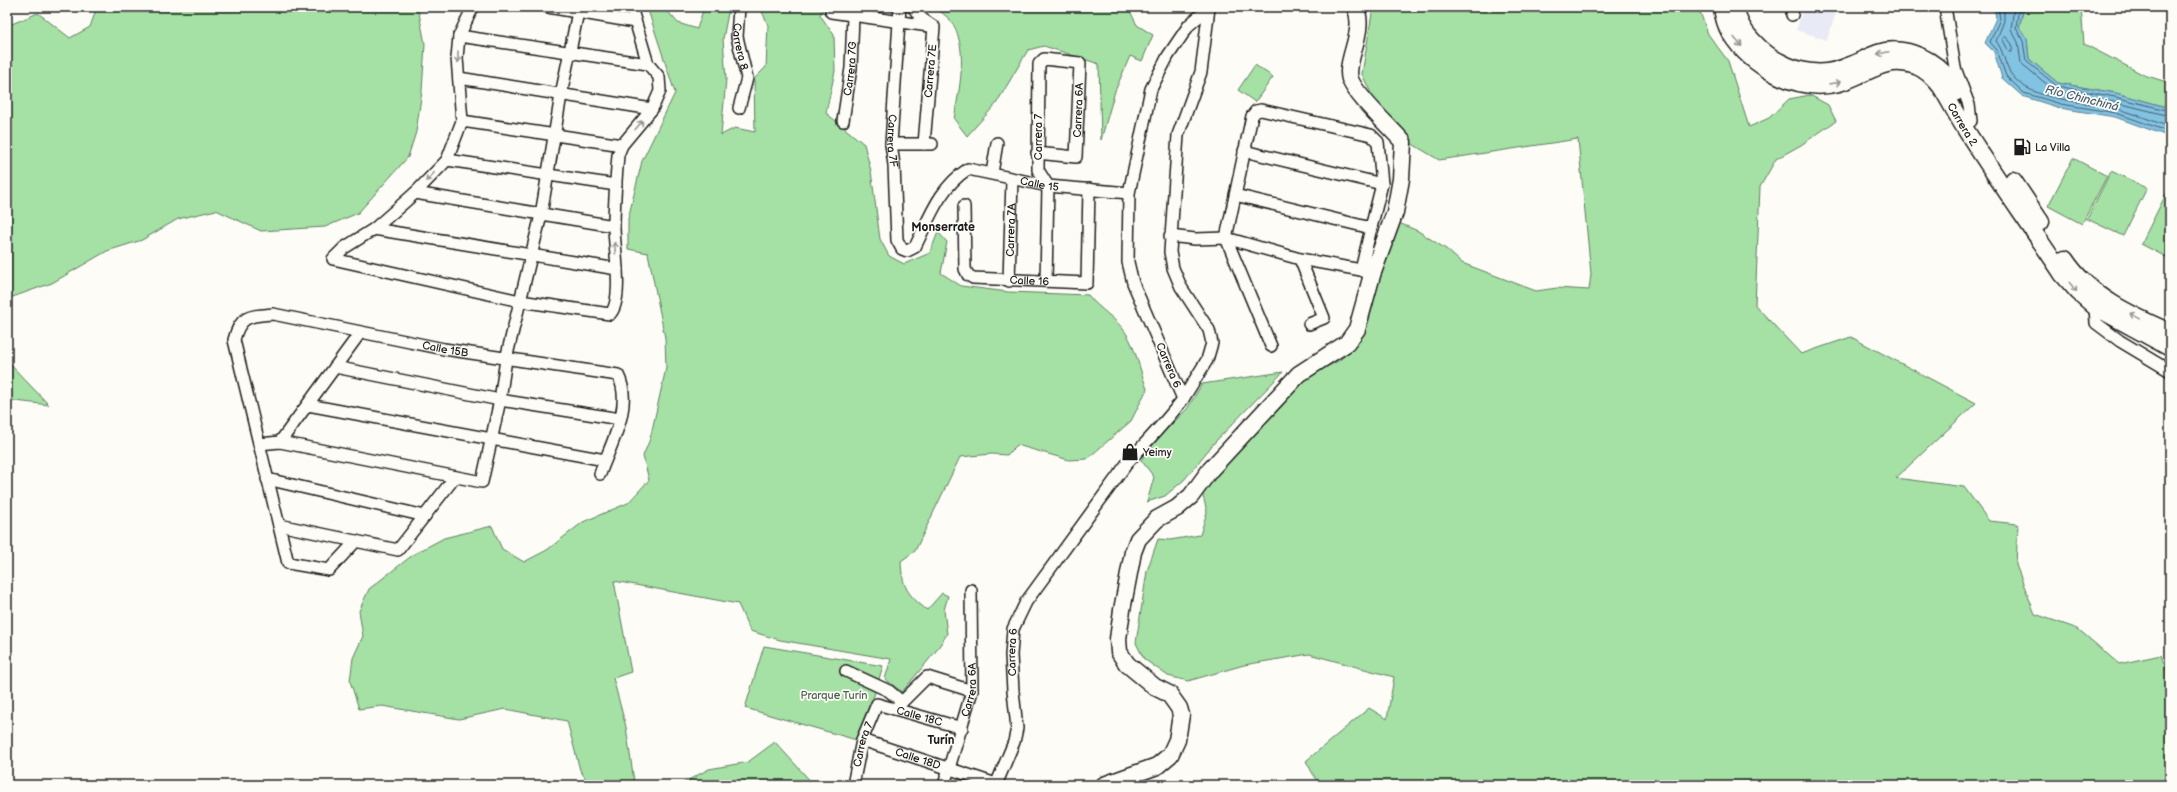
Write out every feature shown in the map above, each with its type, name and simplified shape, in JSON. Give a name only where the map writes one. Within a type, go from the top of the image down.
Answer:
[{"type":"main road","points":[[1104,785],[1157,766],[1170,755],[1177,740],[1181,715],[1179,708],[1169,694],[1155,687],[1127,664],[1119,652],[1118,639],[1122,610],[1133,552],[1138,539],[1157,519],[1177,508],[1191,496],[1210,470],[1299,374],[1347,343],[1357,329],[1367,272],[1395,212],[1401,179],[1403,142],[1355,89],[1349,78],[1359,19],[1356,7]]},
{"type":"main road","name":"Carrera 2","points":[[1722,7],[1730,32],[1745,49],[1762,66],[1779,76],[1796,82],[1837,83],[1883,64],[1898,62],[1917,66],[1930,74],[1941,87],[1963,126],[2063,274],[2078,292],[2095,307],[2170,348]]},
{"type":"main road","name":"Carrera 2","points":[[1737,7],[1742,27],[1769,56],[1787,65],[1806,71],[1827,72],[1855,64],[1880,52],[1897,50],[1913,54],[1930,61],[1943,72],[1971,121],[2028,201],[2070,266],[2087,284],[2110,302],[2142,320],[2170,332]]},
{"type":"street","points":[[472,7],[458,36],[462,121],[447,160],[415,193],[374,229],[344,248],[333,259],[520,301],[610,314],[615,309],[617,269],[614,226],[618,155],[622,145],[652,109],[660,91],[659,77],[648,64],[631,7]]},
{"type":"street","points":[[548,7],[578,9],[635,22]]},
{"type":"street","name":"Carrera 8","points":[[739,7],[737,37],[746,78],[739,108]]},
{"type":"street","name":"Carrera 7F","points":[[900,7],[891,144],[894,164],[897,240],[902,249],[907,251],[915,247],[942,194],[954,179]]},
{"type":"street","points":[[913,7],[921,18],[934,27]]},
{"type":"street","points":[[1945,7],[1955,68],[1969,105],[1971,121]]},
{"type":"street","points":[[1183,399],[1207,360],[1212,343],[1208,330],[1181,287],[1173,268],[1170,236],[1178,135],[1201,72],[1210,8]]},
{"type":"street","name":"Carrera 6","points":[[996,784],[1014,742],[1017,728],[1011,655],[1013,629],[1026,602],[1128,462],[1159,430],[1183,399],[1133,283],[1128,262],[1129,193],[1152,89],[1168,56],[1189,25],[1210,8]]},
{"type":"street","points":[[259,444],[280,442],[482,482],[500,400],[506,359],[541,215],[561,94],[578,9]]},
{"type":"street","points":[[831,12],[853,16],[900,20],[934,27]]},
{"type":"street","name":"Carrera 7G","points":[[843,121],[851,68],[853,16]]},
{"type":"street","name":"Carrera 7E","points":[[891,144],[928,144],[934,27]]},
{"type":"street","points":[[458,36],[648,64]]},
{"type":"street","name":"Carrera 7","points":[[1048,186],[1038,170],[1039,64],[1044,59],[1080,63]]},
{"type":"street","name":"Carrera 6A","points":[[1037,153],[1076,157],[1080,63]]},
{"type":"street","points":[[459,78],[652,109]]},
{"type":"street","points":[[1170,236],[1195,239],[1226,238],[1300,259],[1367,272],[1371,228],[1382,184],[1378,142],[1371,135],[1260,110],[1256,111],[1252,116],[1226,238],[1271,346]]},
{"type":"street","points":[[462,121],[622,145]]},
{"type":"street","points":[[992,173],[997,143]]},
{"type":"street","points":[[1244,151],[1382,184]]},
{"type":"street","points":[[447,160],[616,185]]},
{"type":"street","name":"Calle 15","points":[[954,179],[968,169],[1048,186],[1129,193]]},
{"type":"street","name":"Carrera 7A","points":[[1009,280],[1012,179]]},
{"type":"street","points":[[1046,280],[1048,186]]},
{"type":"street","name":"Calle 16","points":[[964,206],[965,269],[968,275],[973,278],[1046,280],[1087,283],[1089,189]]},
{"type":"street","points":[[415,193],[614,226]]},
{"type":"street","points":[[1235,195],[1371,228]]},
{"type":"street","points":[[374,229],[617,269]]},
{"type":"street","points":[[1300,259],[1324,318],[1310,324]]},
{"type":"street","points":[[2095,307],[2096,323],[2120,341],[2170,371]]},
{"type":"street","name":"Calle 15B","points":[[356,541],[329,570],[288,563],[234,340],[237,326],[244,320],[253,316],[273,314],[360,333],[506,359],[618,375],[624,391],[624,408],[620,419]]},
{"type":"street","points":[[280,442],[360,333]]},
{"type":"street","points":[[335,367],[500,400],[620,419],[600,474]]},
{"type":"street","points":[[308,405],[605,460]]},
{"type":"street","points":[[279,525],[398,550],[455,477]]},
{"type":"street","points":[[268,479],[425,516]]},
{"type":"street","name":"Carrera 6A","points":[[944,785],[972,691],[971,590]]},
{"type":"street","points":[[846,671],[889,691],[899,705],[927,677],[972,691]]},
{"type":"street","name":"Carrera 7","points":[[854,785],[862,740],[877,704]]},
{"type":"street","name":"Calle 18C","points":[[877,704],[899,705],[962,728]]},
{"type":"street","name":"Calle 18D","points":[[862,740],[996,784]]},
{"type":"shaded area","points":[[1804,7],[1838,7],[1827,40],[1796,30]]},
{"type":"green space","points":[[97,7],[415,7],[419,13],[425,44],[422,91],[416,132],[408,157],[358,213],[325,227],[261,231],[216,210],[178,219],[142,240],[107,251],[52,283],[7,299],[7,26],[38,13],[70,38],[90,27]]},
{"type":"green space","points":[[647,7],[664,7],[678,23],[697,29],[704,7],[731,7],[729,8],[723,39],[726,79],[721,135],[735,128],[755,132],[754,79],[766,67],[768,25],[760,7],[824,7],[820,15],[834,35],[835,71],[826,113],[864,144],[871,171],[880,239],[889,256],[904,264],[930,253],[938,232],[947,242],[941,273],[961,286],[1008,292],[1088,295],[1126,333],[1135,353],[1147,389],[1131,421],[1087,459],[1069,460],[1017,445],[1007,455],[992,454],[960,457],[915,551],[901,561],[904,584],[910,594],[927,610],[942,593],[948,596],[944,610],[947,634],[936,651],[902,692],[885,679],[891,659],[780,640],[750,631],[738,604],[614,581],[631,672],[613,678],[626,727],[634,781],[640,785],[590,785],[580,770],[567,721],[505,709],[459,719],[382,706],[359,709],[350,681],[353,658],[363,636],[359,611],[369,589],[414,554],[444,538],[492,526],[502,549],[524,562],[547,550],[583,522],[628,503],[649,480],[643,456],[650,439],[666,368],[665,338],[648,253],[628,249],[628,219],[642,161],[675,93]]},
{"type":"green space","points":[[934,7],[1128,7],[1137,25],[1153,35],[1142,61],[1130,56],[1115,91],[1101,140],[1099,64],[1044,46],[1028,50],[996,104],[967,136],[954,119],[961,72],[961,48],[954,26]]},
{"type":"green space","points":[[1373,7],[1682,7],[1700,12],[1708,34],[1728,61],[1749,127],[1769,118],[1789,99],[1810,95],[1828,105],[1836,121],[1801,145],[1776,159],[1760,187],[1755,305],[1801,354],[1851,337],[1976,403],[1896,478],[1964,487],[1989,521],[2018,524],[2016,565],[2035,614],[2078,629],[2119,664],[2161,655],[2170,681],[2170,785],[1319,785],[1306,761],[1369,708],[1387,719],[1394,677],[1309,654],[1244,665],[1188,681],[1168,676],[1144,659],[1136,643],[1147,571],[1158,539],[1170,540],[1200,535],[1207,512],[1202,492],[1250,435],[1280,408],[1306,377],[1340,360],[1359,342],[1371,312],[1394,221],[1418,231],[1446,249],[1462,263],[1536,291],[1557,288],[1589,290],[1591,274],[1578,139],[1439,160],[1409,142],[1375,102],[1362,74]]},
{"type":"green space","points":[[2024,7],[2081,7],[2084,44],[2144,75],[2170,83],[2170,108],[2116,93],[2058,83],[2029,59],[2027,39],[2019,28]]},
{"type":"green space","points":[[1255,65],[1273,77],[1255,102],[1238,90]]},
{"type":"green space","points":[[2073,158],[2107,176],[2082,224],[2048,206]]},
{"type":"green space","points":[[2111,171],[2147,188],[2123,236],[2087,219]]},
{"type":"green space","points":[[2166,194],[2170,196],[2170,259],[2141,244]]},
{"type":"green space","points":[[7,361],[49,405],[7,400]]},
{"type":"green space","points":[[1283,372],[1214,443],[1184,480],[1165,496],[1147,502],[1154,477],[1141,460],[1160,436],[1187,409],[1202,384]]},
{"type":"green space","name":"Prarque Turín","points":[[764,646],[883,666],[860,741],[745,708]]},
{"type":"green space","points":[[775,742],[814,785],[679,785],[709,769],[748,762]]},
{"type":"water","name":"Río Chinchiná","points":[[1994,7],[2024,7],[2019,27],[2027,39],[2029,59],[2058,83],[2116,93],[2170,108],[2170,137],[2115,117],[2060,108],[2022,96],[2002,78],[1994,52],[1985,43],[1996,18]]},
{"type":"place","name":"La Villa","points":[[2022,147]]},
{"type":"place","name":"Yeimy","points":[[1130,452]]},
{"type":"district","name":"Monserrate","points":[[943,227]]},
{"type":"district","name":"Turín","points":[[941,740]]}]
